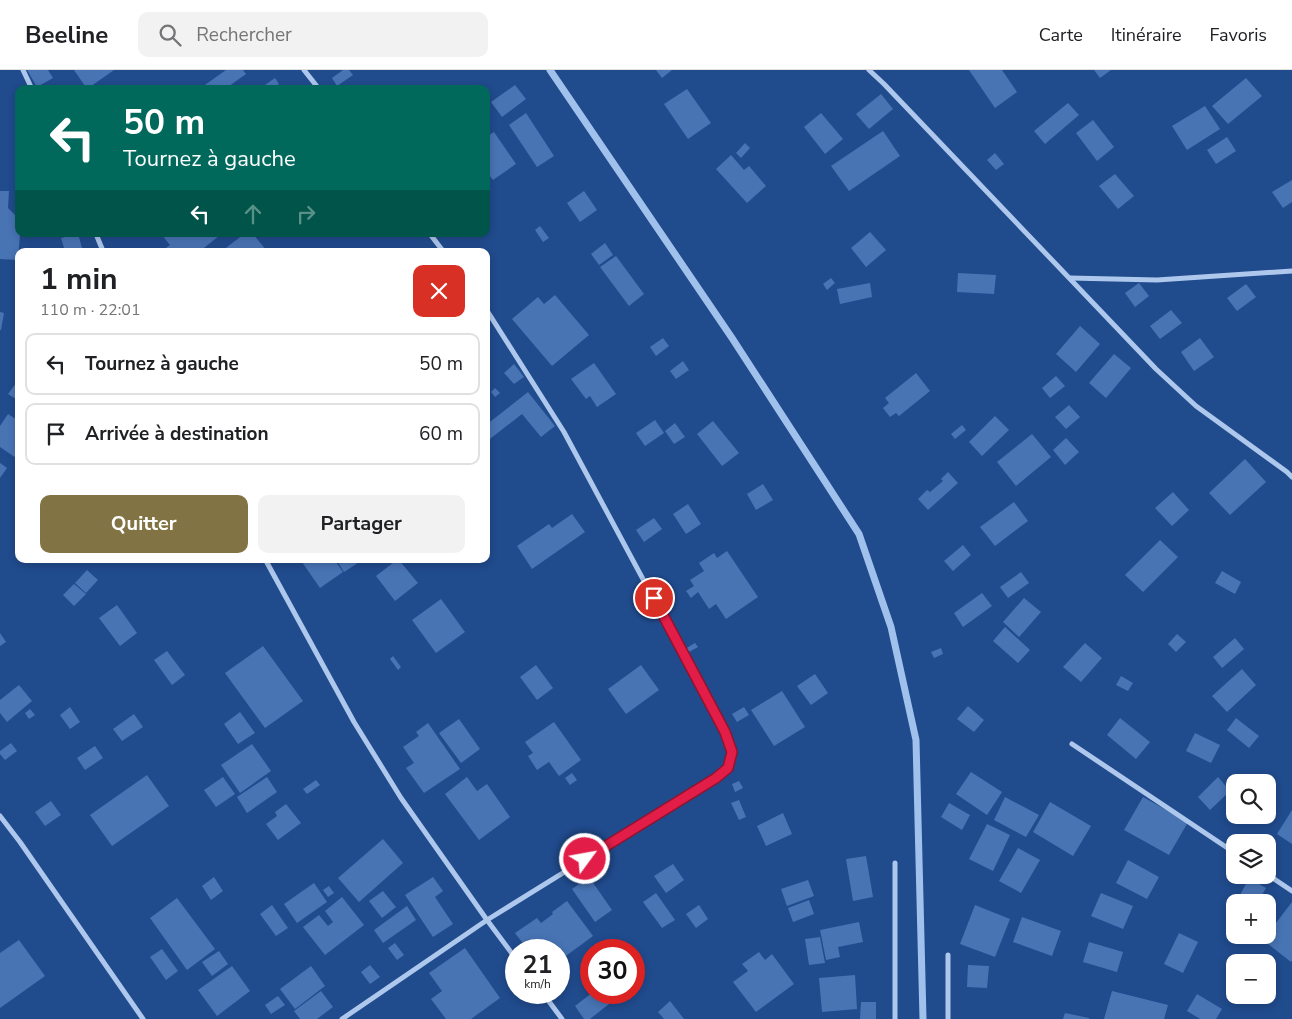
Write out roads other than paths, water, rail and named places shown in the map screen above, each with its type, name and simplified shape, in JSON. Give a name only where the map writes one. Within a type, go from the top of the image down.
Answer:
[{"type":"street","points":[[23,70],[30,85]]},
{"type":"street","points":[[304,70],[316,85]]},
{"type":"street","points":[[869,70],[1156,369],[1196,406],[1292,477]]},
{"type":"street","points":[[432,237],[441,248]]},
{"type":"street","points":[[1070,278],[1158,280],[1292,271]]},
{"type":"street","points":[[342,1019],[488,920],[716,778],[728,768],[732,752],[725,732],[564,432],[490,315]]},
{"type":"street","points":[[267,563],[354,722],[402,798],[505,943]]},
{"type":"street","points":[[1072,744],[1226,847]]},
{"type":"street","points":[[0,816],[143,1019]]},
{"type":"street","points":[[895,864],[896,1019]]},
{"type":"street","points":[[1276,880],[1292,891]]},
{"type":"street","points":[[948,955],[948,1019]]},
{"type":"street","points":[[551,1004],[562,1019]]},
{"type":"waterway","points":[[550,70],[732,338],[859,534],[891,627],[916,740],[923,1019]]}]
